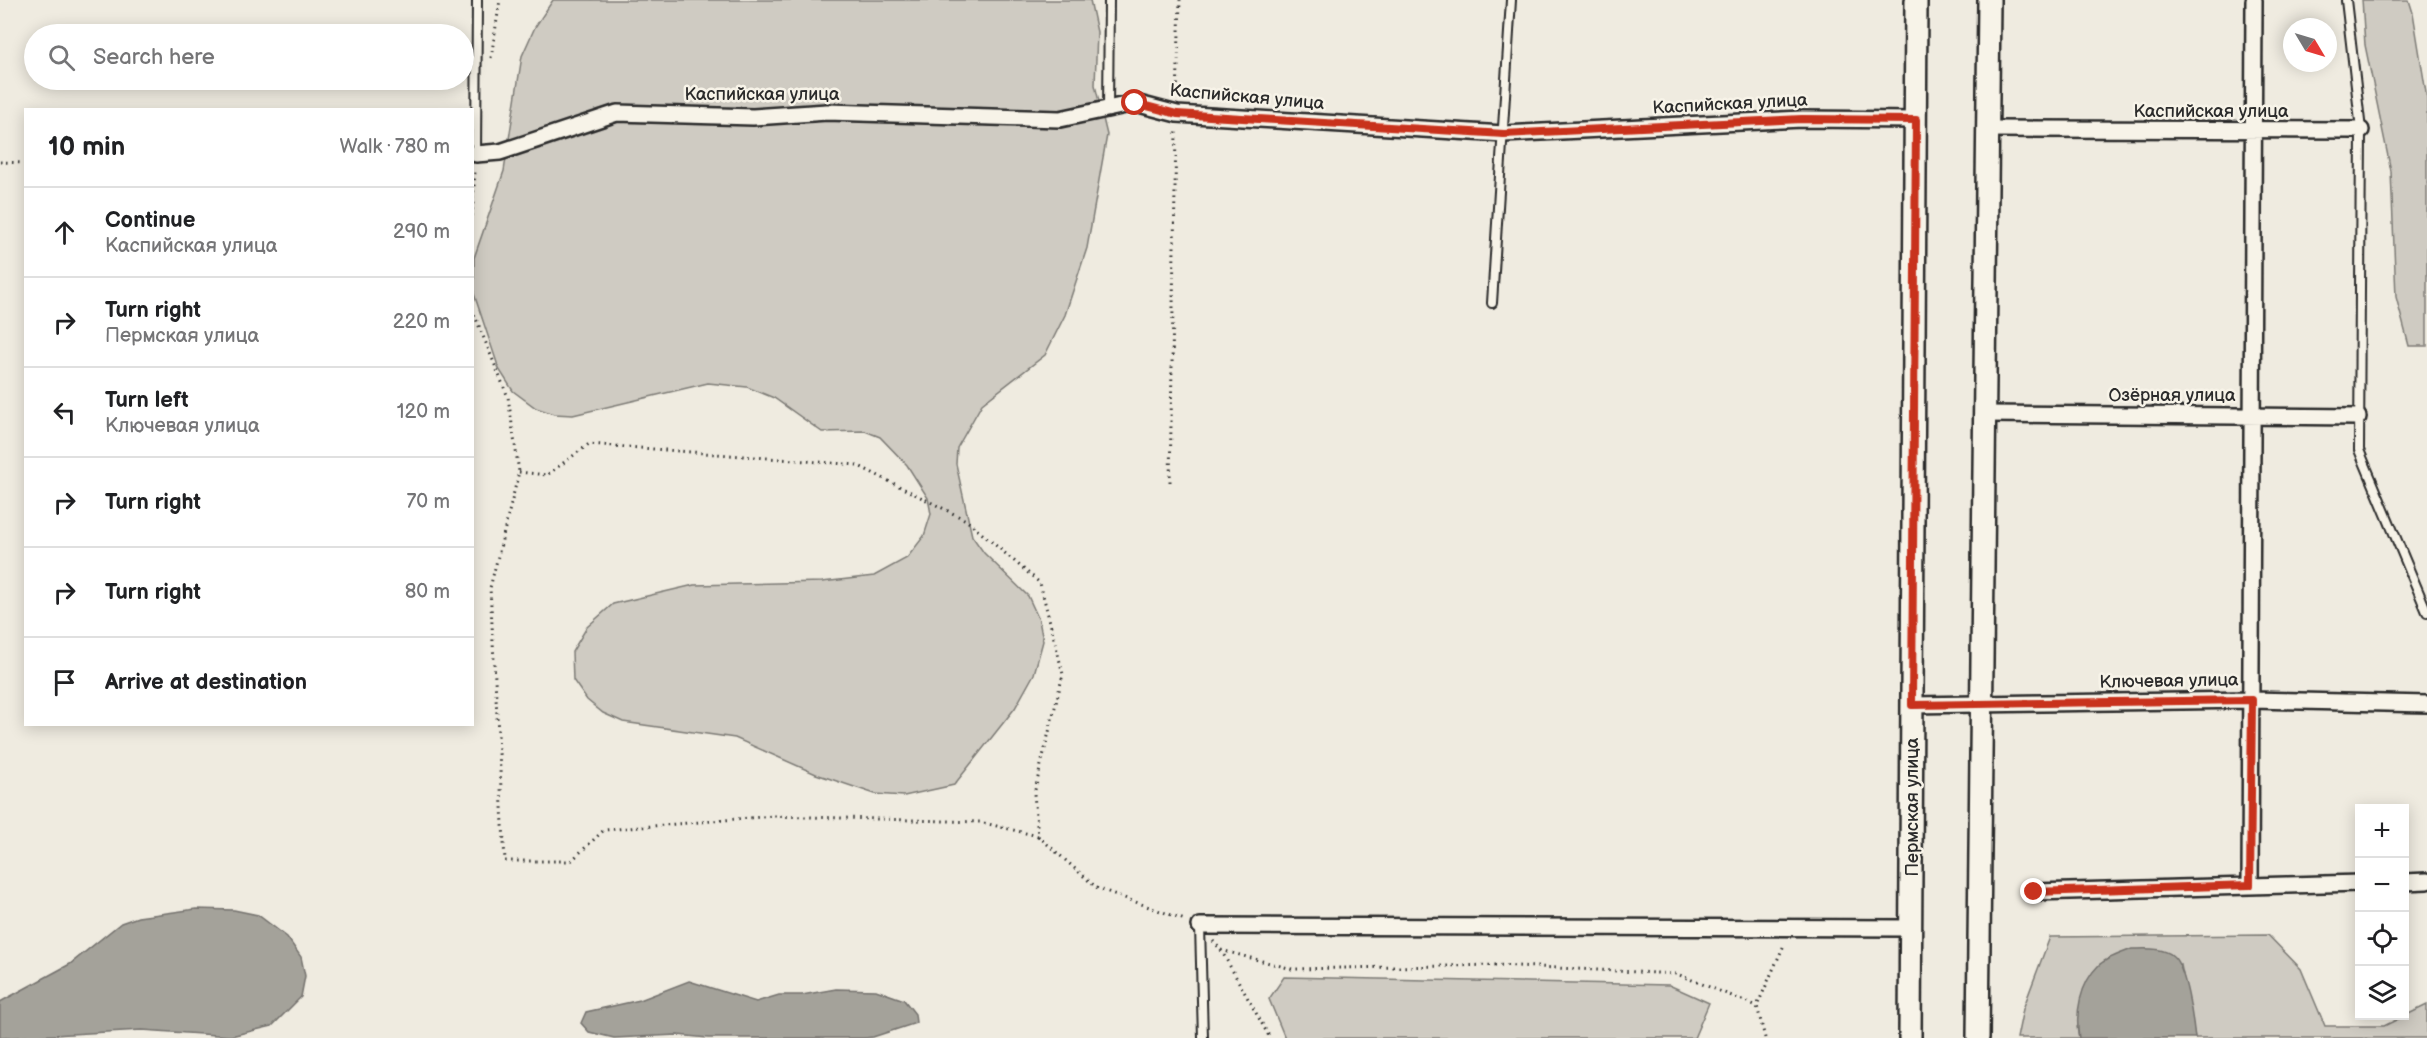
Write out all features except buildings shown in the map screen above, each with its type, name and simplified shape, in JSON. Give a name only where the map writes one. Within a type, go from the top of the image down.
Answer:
[{"type":"street","name":"Пермская улица","points":[[1910,1038],[1916,0]]},
{"type":"street","points":[[1978,1038],[1989,0]]},
{"type":"street","points":[[2250,885],[2254,0]]},
{"type":"street","name":"Каспийская улица","points":[[476,154],[500,152],[617,112],[753,117],[827,112],[1060,119],[1135,103],[1177,114],[1504,134],[1802,119],[1916,120]]},
{"type":"street","name":"Каспийская улица","points":[[1989,129],[2361,130]]},
{"type":"street","name":"Озёрная улица","points":[[1986,414],[2358,417]]},
{"type":"street","name":"Ключевая улица","points":[[1912,705],[2252,700],[2427,704]]},
{"type":"street","points":[[2409,882],[2427,881]]},
{"type":"street","points":[[2034,892],[2355,883]]},
{"type":"street","points":[[1200,926],[1911,928]]},
{"type":"lane","points":[[476,154],[477,0]]},
{"type":"lane","points":[[1108,109],[1109,0]]},
{"type":"lane","points":[[1492,303],[1511,0]]},
{"type":"lane","points":[[2346,0],[2361,130],[2359,450],[2427,612]]},
{"type":"lane","points":[[1200,926],[1203,1038]]},
{"type":"path","points":[[1170,482],[1180,0]]},
{"type":"path","points":[[0,162],[24,163]]},
{"type":"path","points":[[474,314],[508,397],[519,472],[490,588],[505,861],[571,861],[604,830],[773,816],[980,822],[1038,836],[1097,888],[1200,926],[1221,950],[1270,1038]]},
{"type":"path","points":[[519,472],[548,475],[589,444],[857,465],[966,520],[1040,583],[1063,674],[1034,794],[1038,836]]},
{"type":"path","points":[[1765,1038],[1756,1006],[1792,927]]},
{"type":"path","points":[[1221,950],[1292,969],[1497,965],[1677,974],[1756,1006]]},
{"type":"shaded area","points":[[553,0],[1090,0],[1097,32],[1095,85],[1107,135],[1087,248],[1065,315],[1045,355],[982,404],[957,448],[956,464],[972,536],[984,553],[1028,596],[1039,620],[1043,641],[1034,674],[1015,708],[954,785],[904,796],[875,794],[816,774],[735,738],[623,722],[603,713],[587,700],[573,680],[572,652],[587,627],[613,604],[694,585],[822,582],[874,576],[907,558],[924,536],[931,514],[928,498],[907,465],[880,437],[865,431],[822,432],[774,398],[747,387],[708,383],[573,415],[554,414],[536,408],[513,391],[499,369],[474,294],[474,258],[504,171],[522,56],[535,27]]},
{"type":"shaded area","points":[[2362,0],[2409,0],[2413,13],[2427,99],[2427,346],[2409,346],[2396,297],[2391,171],[2365,45]]},
{"type":"shaded area","points":[[196,909],[234,910],[258,915],[287,937],[301,957],[305,976],[301,997],[272,1026],[231,1036],[142,1030],[0,1038],[0,1002],[70,964],[121,923],[138,917]]},
{"type":"shaded area","points":[[2268,935],[2301,969],[2325,1026],[2384,1026],[2396,1020],[2409,1020],[2409,1014],[2427,1005],[2427,1038],[2195,1038],[2181,965],[2077,1027],[2079,1038],[2017,1038],[2023,1009],[2050,937]]},
{"type":"shaded area","points":[[2132,949],[2164,951],[2178,962],[2188,994],[2195,1038],[2079,1038],[2080,999],[2087,981],[2101,963]]},
{"type":"shaded area","points":[[1284,977],[1669,985],[1709,1003],[1694,1038],[1285,1038],[1269,999]]},
{"type":"shaded area","points":[[689,981],[756,1002],[779,995],[802,995],[836,989],[876,990],[904,1000],[915,1014],[916,1023],[864,1038],[708,1038],[677,1035],[614,1038],[589,1032],[581,1023],[586,1012],[640,1000]]},
{"type":"route","points":[[1135,103],[1177,114],[1504,134],[1802,119],[1916,120],[1912,705],[2252,700],[2250,885],[2034,892]]}]
